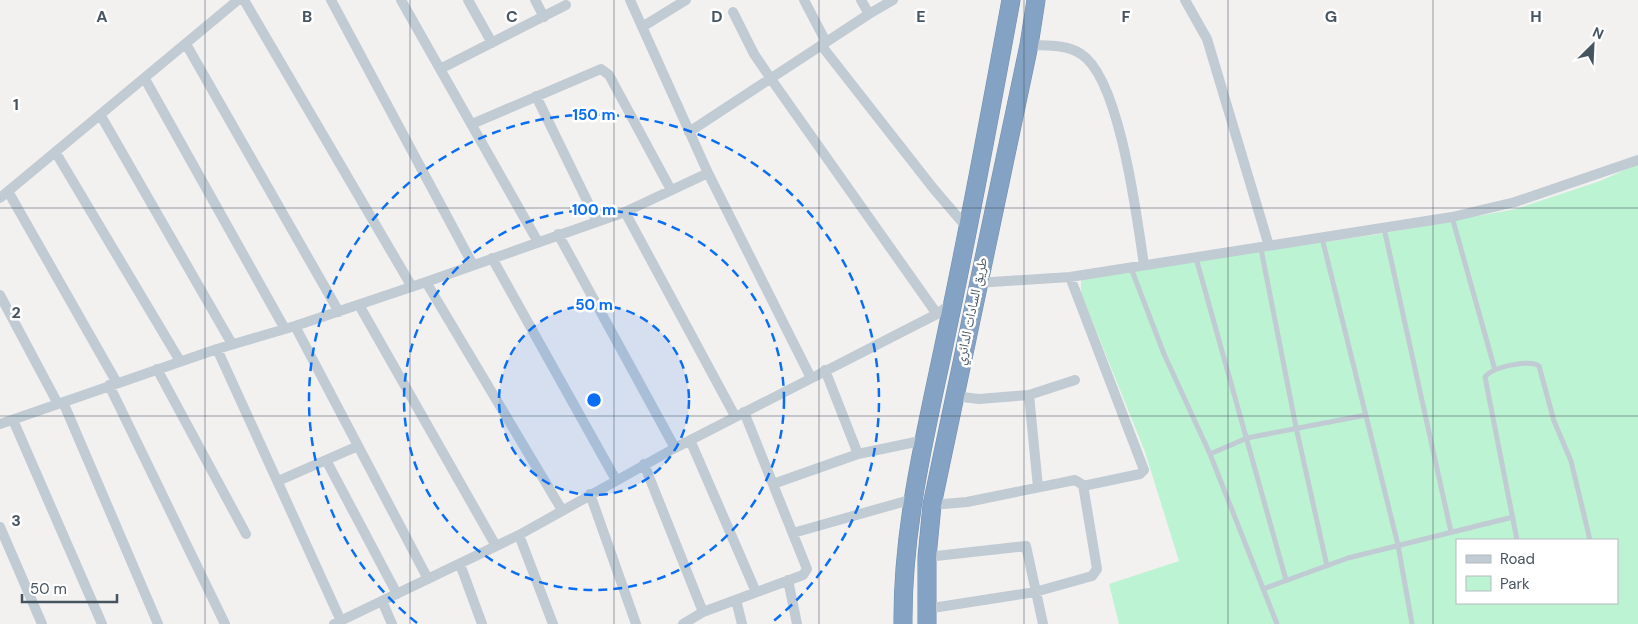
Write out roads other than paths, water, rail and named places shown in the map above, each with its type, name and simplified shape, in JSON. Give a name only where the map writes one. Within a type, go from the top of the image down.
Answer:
[{"type":"highway","name":"طريق السادات الدائري","points":[[903,624],[904,567],[913,499],[968,228],[1011,0]]},
{"type":"highway","name":"طريق السادات الدائري","points":[[927,616],[927,557],[932,505],[953,396],[1029,45],[1036,0]]},
{"type":"highway","points":[[998,69],[1006,64],[1015,65],[1022,75]]},
{"type":"street","points":[[225,624],[113,384],[4,196],[238,0]]},
{"type":"street","points":[[244,0],[412,287]]},
{"type":"street","points":[[331,0],[473,265]]},
{"type":"street","points":[[401,0],[538,242]]},
{"type":"street","points":[[468,0],[492,43]]},
{"type":"street","points":[[535,0],[544,17]]},
{"type":"street","points":[[630,0],[708,173],[810,378]]},
{"type":"street","points":[[642,27],[686,0]]},
{"type":"street","points":[[804,0],[824,44],[933,188],[968,228]]},
{"type":"street","points":[[861,0],[869,14]]},
{"type":"street","points":[[690,132],[893,0]]},
{"type":"street","points":[[1185,0],[1207,39],[1265,248]]},
{"type":"street","points":[[440,69],[566,5]]},
{"type":"street","points":[[733,12],[754,54],[938,314]]},
{"type":"street","points":[[186,44],[339,312]]},
{"type":"street","points":[[1029,45],[1066,47],[1082,54],[1094,65],[1103,81],[1129,168],[1144,265]]},
{"type":"street","points":[[472,124],[598,69],[605,70],[671,190]]},
{"type":"street","points":[[145,79],[358,446],[428,579]]},
{"type":"street","points":[[536,96],[597,221]]},
{"type":"street","points":[[101,116],[232,344]]},
{"type":"street","points":[[56,154],[180,361]]},
{"type":"street","points":[[977,283],[1070,277],[1265,248],[1452,217],[1515,202],[1638,160]]},
{"type":"street","points":[[0,424],[180,361],[339,312],[625,212],[708,173]]},
{"type":"street","points":[[625,212],[740,414],[773,484],[807,569],[803,574],[703,612],[683,624]]},
{"type":"street","points":[[558,234],[675,448]]},
{"type":"street","points":[[492,258],[616,480]]},
{"type":"street","points":[[1070,277],[1144,470],[1140,474],[1084,486]]},
{"type":"street","points":[[426,282],[562,510]]},
{"type":"street","points":[[0,295],[60,403],[158,624]]},
{"type":"street","points":[[217,349],[278,482],[338,622],[519,535],[644,464],[938,314],[953,303]]},
{"type":"street","points":[[359,305],[496,546]]},
{"type":"street","points":[[157,369],[246,534]]},
{"type":"street","points":[[825,370],[858,454]]},
{"type":"street","points":[[953,396],[979,398],[1029,395],[1075,380]]},
{"type":"street","points":[[1029,395],[1038,487]]},
{"type":"street","points":[[13,420],[102,624]]},
{"type":"street","points":[[690,440],[756,592]]},
{"type":"street","points":[[773,484],[858,454],[924,440]]},
{"type":"street","points":[[278,482],[358,446]]},
{"type":"street","points":[[326,460],[397,594]]},
{"type":"street","points":[[644,464],[703,612]]},
{"type":"street","points":[[927,616],[1035,592],[1092,576],[1097,572],[1084,486],[1080,481],[1074,480],[967,502],[932,505]]},
{"type":"street","points":[[590,494],[636,624]]},
{"type":"street","points":[[793,533],[913,499]]},
{"type":"street","points":[[0,528],[42,624]]},
{"type":"street","points":[[519,535],[553,624]]},
{"type":"street","points":[[927,557],[1024,545],[1027,549],[1043,624]]},
{"type":"street","points":[[460,564],[482,624]]},
{"type":"street","points":[[788,580],[797,624]]},
{"type":"street","points":[[736,600],[742,624]]},
{"type":"street","points":[[382,601],[392,624]]},
{"type":"lane","points":[[1452,217],[1495,370]]},
{"type":"lane","points":[[1384,228],[1451,532]]},
{"type":"lane","points":[[1322,238],[1398,545],[1412,624]]},
{"type":"lane","points":[[1265,248],[1296,427],[1327,566]]},
{"type":"lane","points":[[1196,258],[1286,580]]},
{"type":"lane","points":[[1131,268],[1164,354],[1210,454],[1277,624]]},
{"type":"lane","points":[[1518,539],[1485,382],[1486,374],[1495,370],[1530,362],[1539,366],[1554,421],[1571,461],[1590,539]]},
{"type":"lane","points":[[1210,454],[1247,438],[1296,427],[1366,415]]},
{"type":"lane","points":[[1263,589],[1348,558],[1513,517]]}]
